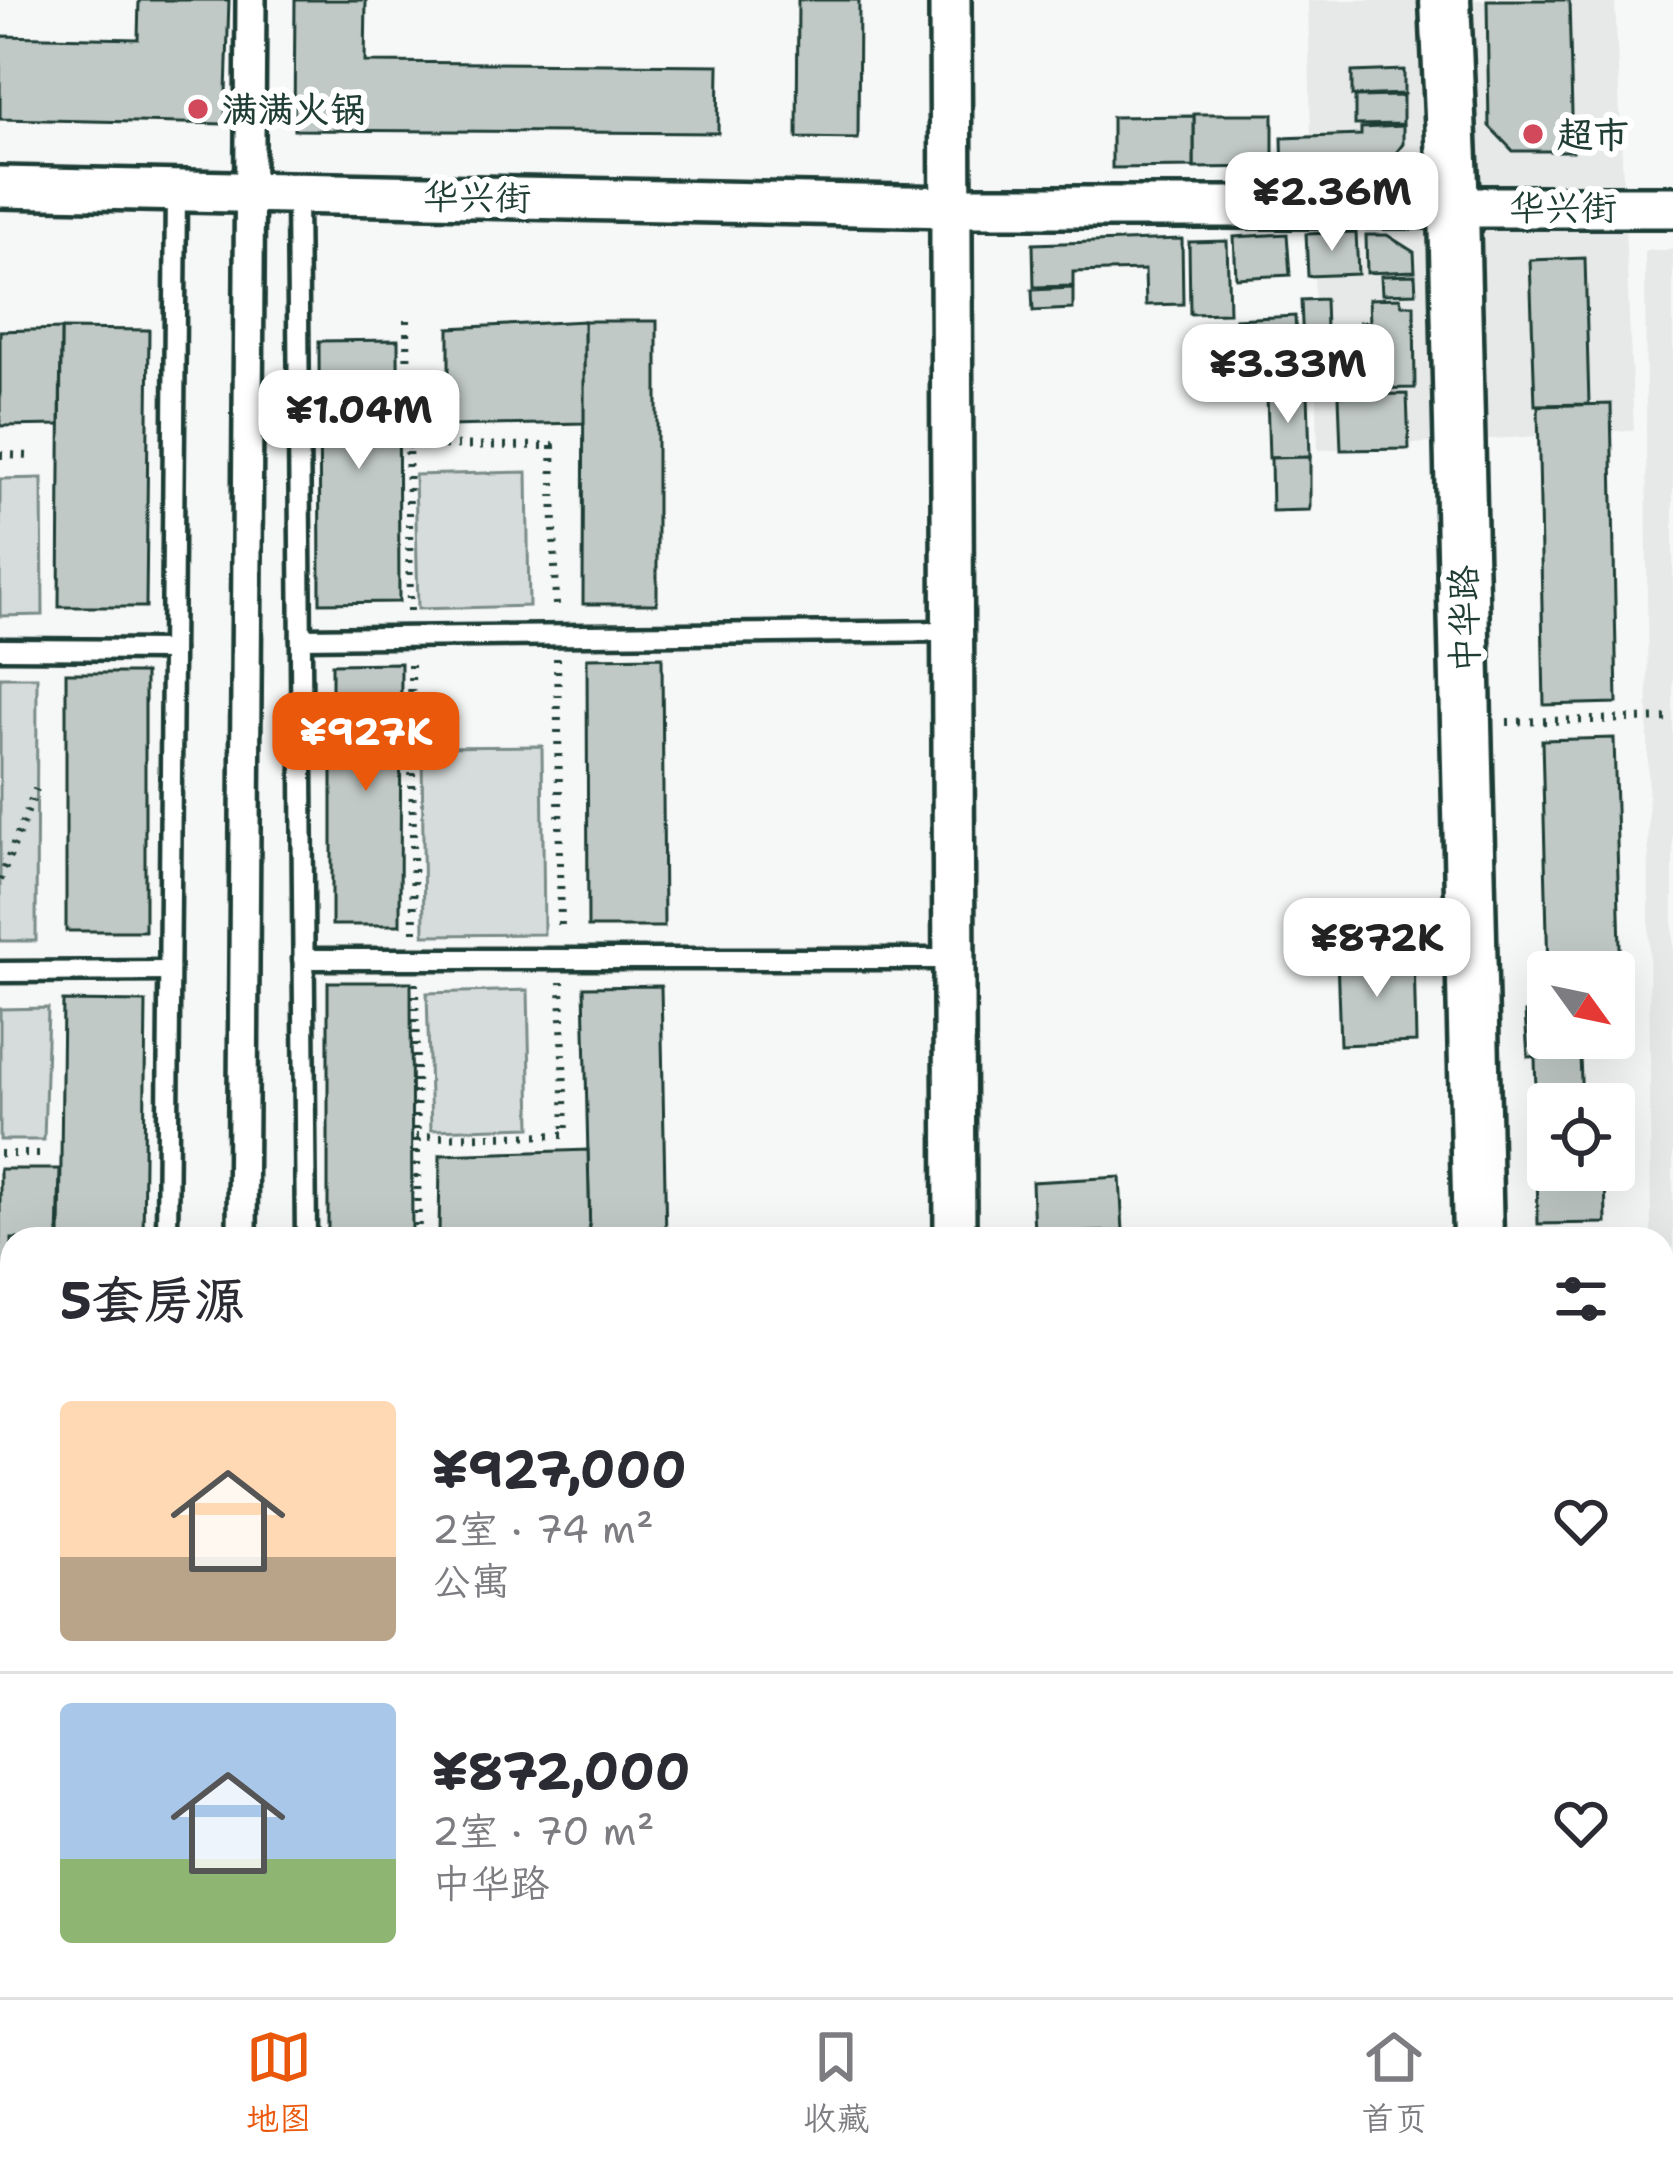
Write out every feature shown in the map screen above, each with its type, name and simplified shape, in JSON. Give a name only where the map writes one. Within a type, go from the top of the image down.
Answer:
[{"type":"street","points":[[242,1227],[251,0]]},
{"type":"street","points":[[950,0],[955,1227]]},
{"type":"street","name":"中华路","points":[[1445,0],[1478,1227]]},
{"type":"street","name":"华兴街","points":[[0,187],[953,207],[1673,207]]},
{"type":"lane","points":[[167,1227],[176,191]]},
{"type":"lane","points":[[297,193],[306,1227]]},
{"type":"lane","points":[[301,638],[954,631]]},
{"type":"lane","points":[[0,649],[172,650]]},
{"type":"lane","points":[[303,959],[955,959]]},
{"type":"lane","points":[[0,972],[170,971]]},
{"type":"path","points":[[407,320],[418,1227]]},
{"type":"path","points":[[408,445],[552,446],[565,1135],[416,1137]]},
{"type":"path","points":[[0,455],[36,456]]},
{"type":"path","points":[[1466,723],[1673,718]]},
{"type":"path","points":[[1,873],[36,789]]},
{"type":"path","points":[[0,1154],[46,1154]]},
{"type":"shaded area","points":[[1308,0],[1615,0],[1634,430],[1318,450]]},
{"type":"shaded area","points":[[1645,250],[1673,250],[1673,1227],[1651,1227]]},
{"type":"shaded area","points":[[527,472],[529,606],[418,609],[415,475]]},
{"type":"shaded area","points":[[42,478],[43,615],[0,616],[0,479]]},
{"type":"shaded area","points":[[0,677],[37,677],[36,941],[0,941]]},
{"type":"shaded area","points":[[542,746],[544,934],[424,935],[422,747]]},
{"type":"shaded area","points":[[528,990],[531,1127],[431,1130],[427,993]]},
{"type":"shaded area","points":[[48,1008],[44,1140],[0,1140],[0,1009]]},
{"type":"building","points":[[139,0],[229,0],[225,124],[0,119],[0,36],[138,39]]},
{"type":"building","points":[[295,0],[366,0],[365,62],[719,65],[718,133],[294,130]]},
{"type":"building","points":[[798,0],[859,0],[858,139],[797,138]]},
{"type":"building","points":[[1487,0],[1569,0],[1573,151],[1513,151],[1489,126]]},
{"type":"building","points":[[1404,70],[1404,94],[1352,96],[1352,72]]},
{"type":"building","points":[[1403,96],[1403,124],[1355,125],[1355,97]]},
{"type":"building","points":[[1194,114],[1273,114],[1273,167],[1194,168]]},
{"type":"building","points":[[1194,116],[1194,167],[1112,168],[1112,117]]},
{"type":"building","points":[[1403,126],[1403,144],[1382,171],[1283,175],[1282,138],[1361,135],[1361,128]]},
{"type":"building","points":[[1356,232],[1358,274],[1308,276],[1306,234]]},
{"type":"building","points":[[1287,234],[1290,275],[1236,278],[1234,237]]},
{"type":"building","points":[[1366,235],[1387,235],[1414,252],[1415,271],[1367,273]]},
{"type":"building","points":[[1182,239],[1183,304],[1146,305],[1145,270],[1073,272],[1073,286],[1034,287],[1033,244]]},
{"type":"building","points":[[1227,241],[1229,313],[1190,314],[1189,242]]},
{"type":"building","points":[[1585,258],[1589,404],[1535,405],[1530,260]]},
{"type":"building","points":[[1415,275],[1416,293],[1382,294],[1381,276]]},
{"type":"building","points":[[1073,288],[1073,309],[1033,311],[1032,290]]},
{"type":"building","points":[[1400,298],[1402,305],[1414,305],[1415,388],[1357,389],[1356,361],[1387,360],[1387,338],[1360,339],[1360,322],[1370,322],[1369,299]]},
{"type":"building","points":[[1325,299],[1328,394],[1305,395],[1301,300]]},
{"type":"building","points":[[1295,316],[1297,357],[1237,360],[1235,319]]},
{"type":"building","points":[[584,321],[657,321],[657,604],[583,604]]},
{"type":"building","points":[[584,321],[584,423],[449,426],[449,328]]},
{"type":"building","points":[[61,329],[149,330],[146,607],[59,607]]},
{"type":"building","points":[[61,329],[60,425],[0,426],[0,331]]},
{"type":"building","points":[[398,340],[399,602],[320,603],[319,341]]},
{"type":"building","points":[[1308,394],[1310,457],[1269,458],[1267,395]]},
{"type":"building","points":[[1407,394],[1409,449],[1341,450],[1339,395]]},
{"type":"building","points":[[1611,404],[1617,703],[1544,705],[1538,406]]},
{"type":"building","points":[[1310,457],[1310,510],[1272,511],[1271,458]]},
{"type":"building","points":[[662,657],[664,927],[588,927],[587,658]]},
{"type":"building","points":[[401,663],[400,925],[332,925],[332,664]]},
{"type":"building","points":[[66,673],[145,673],[145,931],[66,931]]},
{"type":"building","points":[[1614,738],[1620,951],[1547,951],[1542,740]]},
{"type":"building","points":[[1414,955],[1416,1042],[1340,1045],[1337,957]]},
{"type":"building","points":[[328,982],[411,982],[412,1227],[328,1227]]},
{"type":"building","points":[[661,986],[666,1227],[590,1227],[584,987]]},
{"type":"building","points":[[63,1001],[146,1002],[143,1227],[60,1227]]},
{"type":"building","points":[[1535,1059],[1580,1059],[1581,1083],[1536,1083]]},
{"type":"building","points":[[588,1150],[590,1227],[439,1227],[440,1155]]},
{"type":"building","points":[[0,1169],[60,1169],[58,1227],[0,1227]]},
{"type":"building","points":[[1120,1177],[1123,1227],[1034,1227],[1032,1182]]},
{"type":"building","points":[[1537,1191],[1605,1191],[1606,1223],[1538,1224]]},
{"type":"place","name":"满满火锅","points":[[198,109]]},
{"type":"place","name":"超市","points":[[1533,134]]}]
